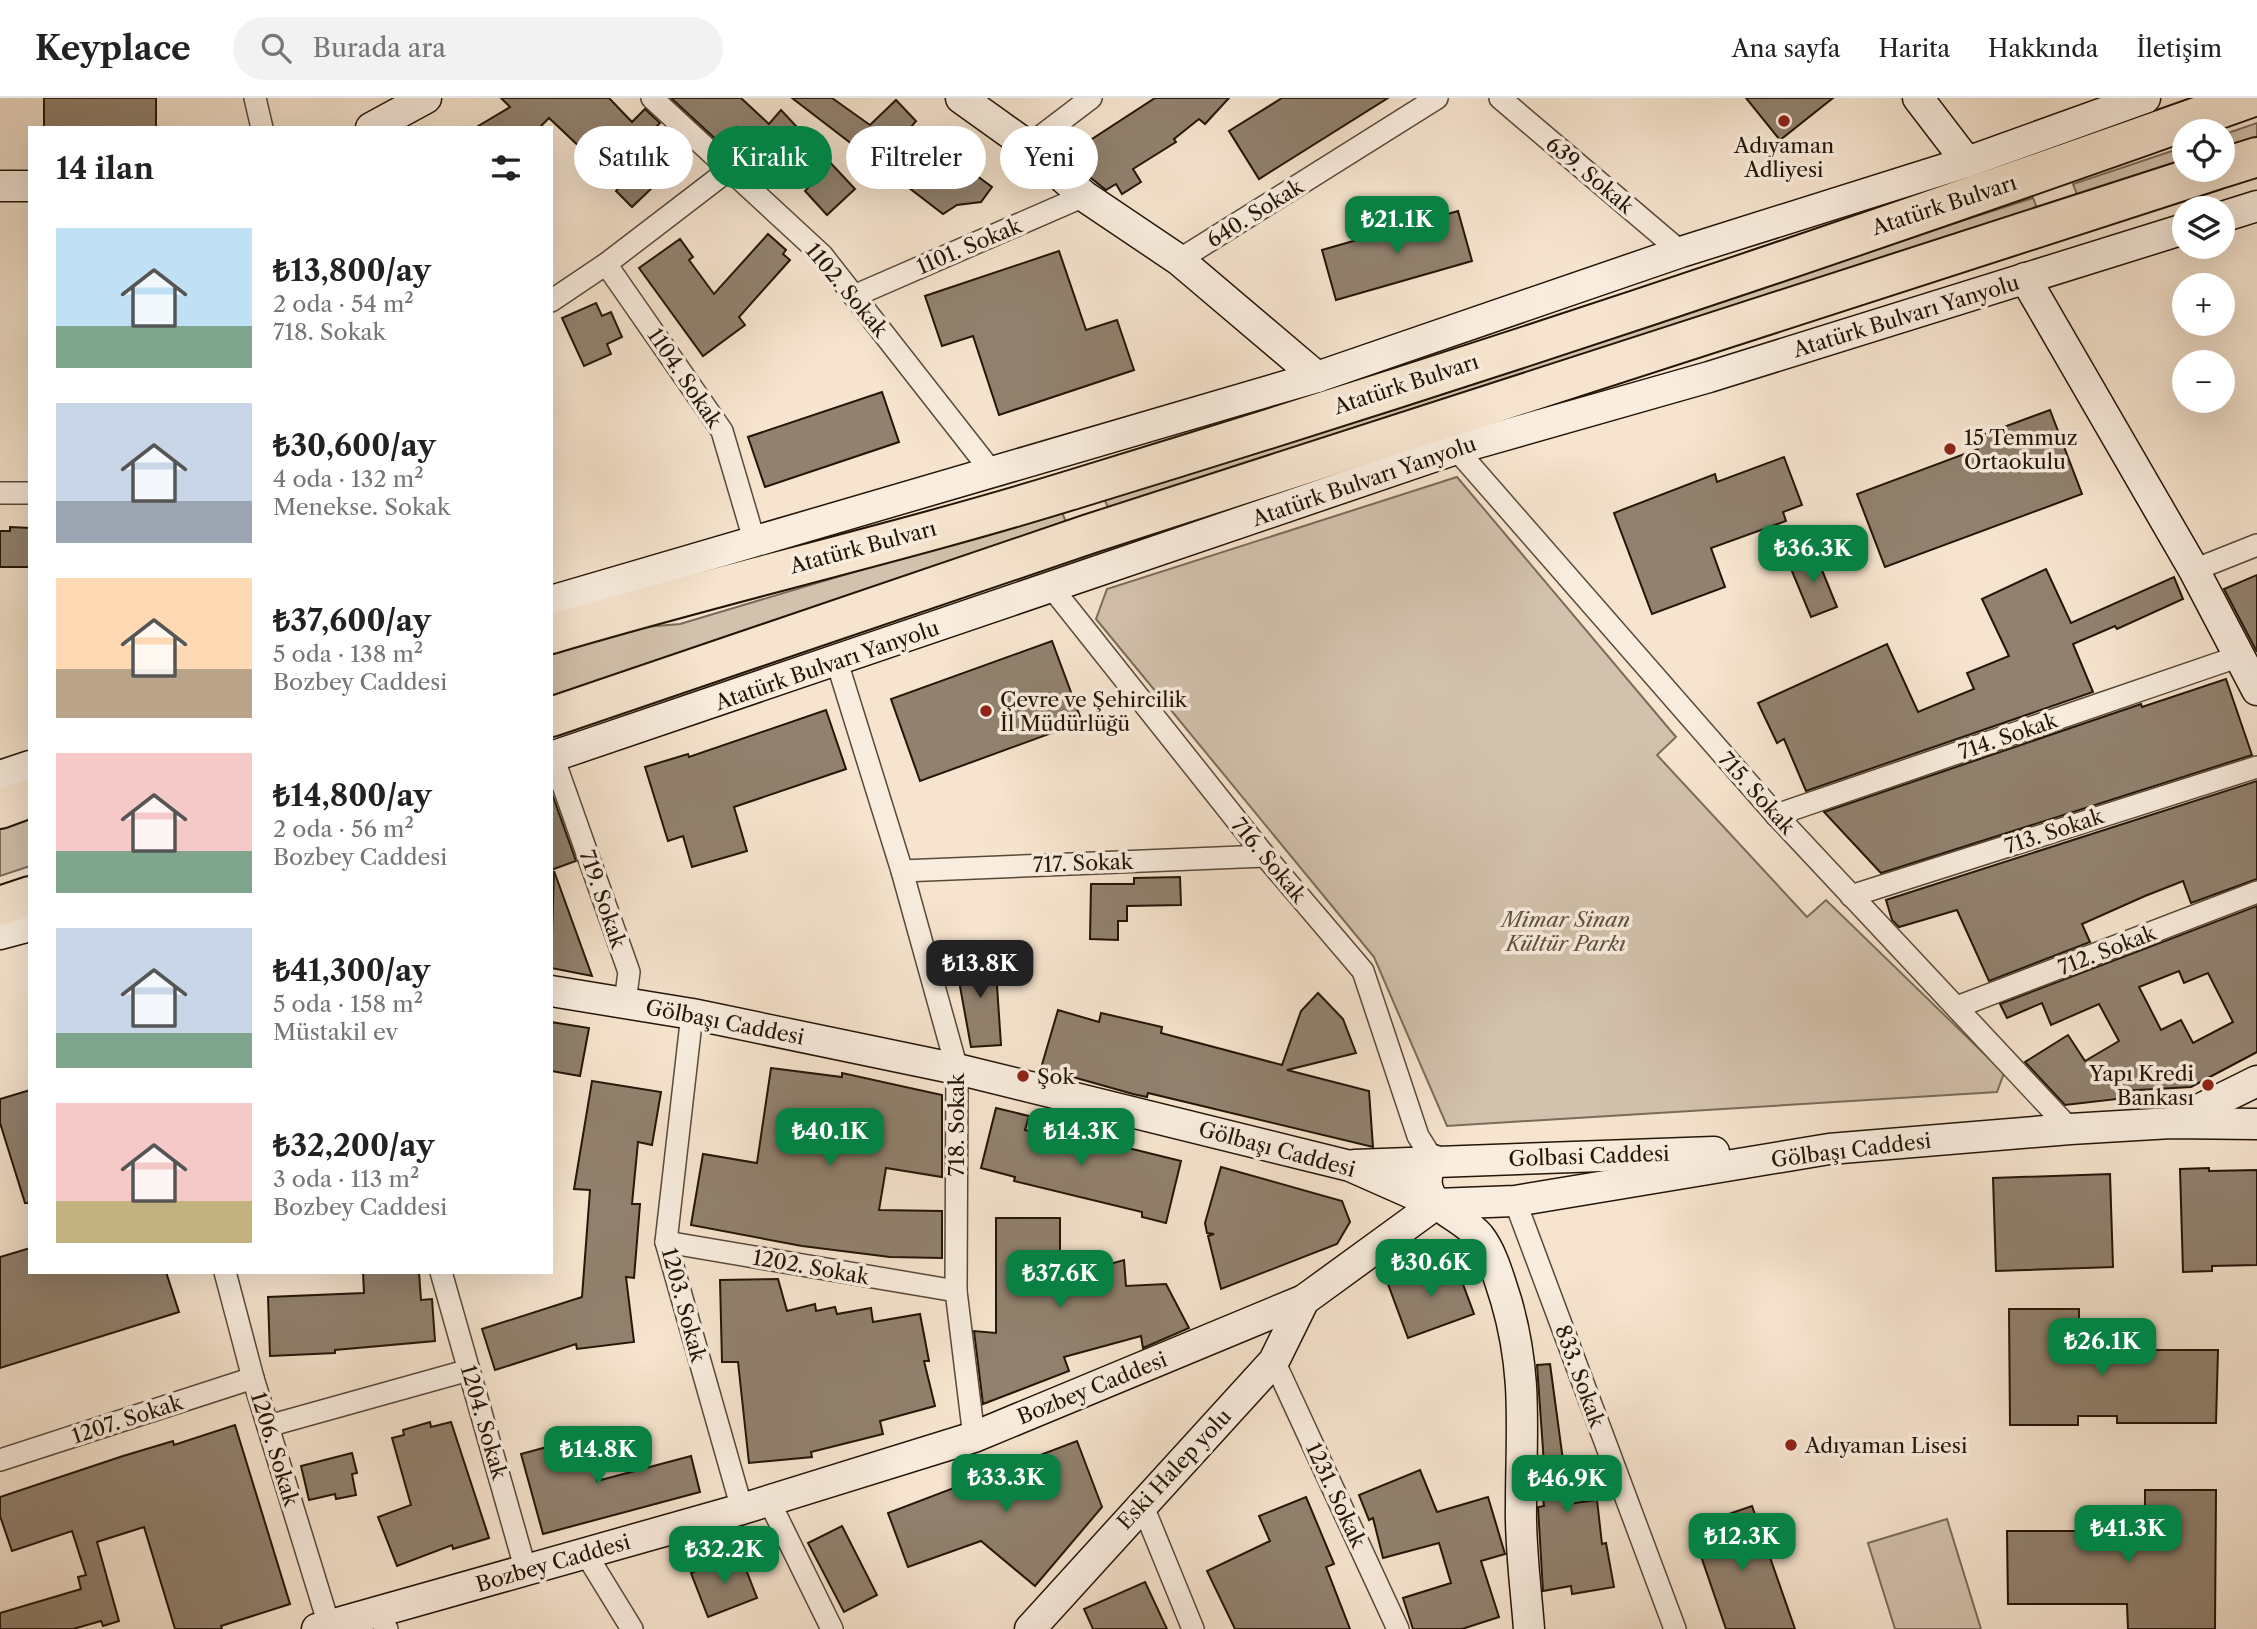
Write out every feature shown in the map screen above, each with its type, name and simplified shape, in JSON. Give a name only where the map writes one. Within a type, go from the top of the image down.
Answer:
[{"type":"highway","name":"Atatürk Bulvarı","points":[[553,633],[1099,482],[1474,362],[2044,172],[2250,98]]},
{"type":"highway","points":[[2235,164],[2257,157]]},
{"type":"highway","points":[[553,716],[1089,534],[2179,182]]},
{"type":"highway","points":[[0,808],[28,799]]},
{"type":"highway","points":[[0,906],[28,897]]},
{"type":"street","points":[[255,98],[262,126]]},
{"type":"street","points":[[375,126],[426,98]]},
{"type":"street","name":"1102. Sokak","points":[[652,98],[707,148]]},
{"type":"street","points":[[961,98],[1000,126]]},
{"type":"street","points":[[1054,126],[1091,98]]},
{"type":"street","name":"640. Sokak","points":[[1180,260],[1437,98]]},
{"type":"street","name":"639. Sokak","points":[[1500,98],[1681,252]]},
{"type":"street","points":[[1918,98],[1967,162]]},
{"type":"street","points":[[553,600],[1317,377],[1681,252],[1967,162],[2145,98]]},
{"type":"street","points":[[0,186],[28,186]]},
{"type":"street","points":[[553,300],[606,264],[707,187]]},
{"type":"street","name":"1102. Sokak","points":[[751,189],[822,255],[992,472]]},
{"type":"street","points":[[1076,189],[1180,260],[1317,377]]},
{"type":"street","name":"1101. Sokak","points":[[854,296],[1084,196]]},
{"type":"street","points":[[2235,213],[2257,206]]},
{"type":"street","name":"Atatürk Bulvarı Yanyolu","points":[[553,757],[1455,449],[1709,377],[2172,233]]},
{"type":"street","name":"1104. Sokak","points":[[606,264],[722,431],[755,543]]},
{"type":"street","points":[[2025,278],[2194,570],[2257,690]]},
{"type":"street","name":"715. Sokak","points":[[1455,449],[1776,815],[2070,1129]]},
{"type":"street","points":[[0,493],[28,493]]},
{"type":"street","points":[[2194,570],[2257,545]]},
{"type":"street","name":"716. Sokak","points":[[1052,588],[1265,856],[1363,971],[1418,1136],[1433,1160]]},
{"type":"street","name":"714. Sokak","points":[[1776,815],[2240,656]]},
{"type":"street","name":"718. Sokak","points":[[837,662],[902,871],[957,1069],[956,1291],[974,1437]]},
{"type":"street","name":"719. Sokak","points":[[553,760],[629,972],[625,1002]]},
{"type":"street","points":[[0,776],[28,767]]},
{"type":"street","name":"713. Sokak","points":[[1851,896],[2257,767]]},
{"type":"street","name":"717. Sokak","points":[[902,871],[1265,856]]},
{"type":"street","name":"712. Sokak","points":[[1957,1007],[2257,892]]},
{"type":"street","points":[[0,934],[28,927]]},
{"type":"street","name":"Gölbaşı Caddesi","points":[[553,991],[692,1014],[957,1069],[1350,1166],[1436,1204],[1515,1201],[1829,1149],[2070,1129],[2171,1124],[2257,1124]]},
{"type":"street","name":"1203. Sokak","points":[[692,1014],[666,1242],[755,1505],[832,1629]]},
{"type":"street","points":[[2171,1124],[2257,1081]]},
{"type":"street","name":"Golbasi Caddesi","points":[[1350,1166],[1433,1160],[1829,1149]]},
{"type":"street","points":[[1512,1158],[1519,1179],[1515,1201]]},
{"type":"street","points":[[1433,1160],[1426,1182],[1436,1204],[1470,1228],[1483,1242],[1497,1272],[1515,1331],[1524,1395],[1520,1509],[1529,1629]]},
{"type":"street","name":"833. Sokak","points":[[1515,1201],[1675,1629]]},
{"type":"street","name":"Bozbey Caddesi","points":[[323,1627],[381,1620],[526,1571],[755,1505],[974,1437],[1304,1300],[1436,1204]]},
{"type":"street","name":"1202. Sokak","points":[[666,1242],[956,1291]]},
{"type":"street","name":"1206. Sokak","points":[[226,1274],[323,1627]]},
{"type":"street","name":"1204. Sokak","points":[[442,1274],[526,1571]]},
{"type":"street","name":"Eski Halep yolu","points":[[1030,1629],[1274,1360],[1304,1300]]},
{"type":"street","name":"1231. Sokak","points":[[1274,1360],[1398,1629]]},
{"type":"street","points":[[268,1426],[469,1370]]},
{"type":"street","name":"1207. Sokak","points":[[0,1460],[253,1378]]},
{"type":"street","points":[[1142,1504],[1193,1629]]},
{"type":"street","points":[[586,1554],[632,1629]]},
{"type":"green space","points":[[2257,123],[2257,147],[2235,154],[2235,131]]},
{"type":"green space","points":[[2172,151],[2172,174],[2080,202],[2073,184]]},
{"type":"green space","points":[[2033,198],[2039,213],[1109,510],[1103,496]]},
{"type":"green space","name":"Mimar Sinan Kültür Parkı","points":[[1457,477],[1676,737],[1657,755],[1807,917],[1826,900],[2004,1073],[1997,1092],[1447,1126],[1374,957],[1096,619],[1107,589]]},
{"type":"green space","points":[[1061,510],[1066,522],[692,657],[640,666],[553,696],[553,653],[644,627],[680,624]]},
{"type":"green space","points":[[28,818],[28,867],[0,876],[0,827]]},
{"type":"green space","points":[[1947,1519],[1981,1629],[1895,1629],[1868,1543]]},
{"type":"building","points":[[44,98],[156,98],[156,126],[44,126]]},
{"type":"building","points":[[501,98],[609,98],[632,122],[645,109],[660,123],[657,126],[574,126],[574,142],[549,118],[541,126],[478,126],[510,107]]},
{"type":"building","points":[[671,98],[741,98],[769,124],[781,110],[796,126],[707,126],[707,131]]},
{"type":"building","points":[[792,98],[832,98],[870,125],[896,100],[916,121],[912,126],[846,126],[846,139],[832,126]]},
{"type":"building","points":[[1155,98],[1229,98],[1205,124],[1199,119],[1174,139],[1176,142],[1133,169],[1141,182],[1122,194],[1116,184],[1106,190],[1098,184],[1098,135]]},
{"type":"building","points":[[1282,98],[1388,98],[1259,179],[1229,131]]},
{"type":"building","name":"Adıyaman Adliyesi","points":[[1746,98],[1833,98],[1780,140]]},
{"type":"building","points":[[832,164],[846,179],[846,189],[855,189],[827,215],[805,191],[832,189]]},
{"type":"building","points":[[986,183],[992,187],[981,202],[957,205],[943,214],[910,189],[986,189]]},
{"type":"building","points":[[618,189],[651,189],[632,207],[616,191]]},
{"type":"building","points":[[1458,211],[1472,261],[1336,300],[1322,250]]},
{"type":"building","points":[[768,234],[786,250],[783,254],[790,260],[739,317],[745,325],[703,356],[639,268],[680,239],[693,257],[689,260],[714,294]]},
{"type":"building","points":[[1059,251],[1086,330],[1117,320],[1134,370],[999,415],[973,336],[942,346],[925,296]]},
{"type":"building","points":[[596,303],[602,316],[611,312],[622,337],[607,344],[611,354],[584,366],[562,318]]},
{"type":"building","points":[[882,392],[899,442],[765,487],[748,437]]},
{"type":"building","points":[[2050,410],[2082,494],[1885,567],[1857,494],[1978,449],[1974,438]]},
{"type":"building","points":[[1784,457],[1802,505],[1783,512],[1786,521],[1711,548],[1725,587],[1652,614],[1614,513],[1715,474],[1717,482]]},
{"type":"building","points":[[10,527],[28,528],[28,567],[0,567],[0,531],[10,531]]},
{"type":"building","points":[[1815,553],[1837,607],[1811,617],[1789,564]]},
{"type":"building","points":[[2046,569],[2071,623],[2174,577],[2183,599],[2117,629],[2115,626],[2073,644],[2093,692],[1806,791],[1784,739],[1777,743],[1758,703],[1887,644],[1918,712],[1974,689],[1967,673],[2009,656],[1982,599]]},
{"type":"building","points":[[2257,575],[2257,652],[2224,589]]},
{"type":"building","name":"Çevre ve Şehircilik İl Müdürlüğü","points":[[1052,641],[1082,722],[920,781],[891,699]]},
{"type":"building","points":[[2226,679],[2252,755],[1881,873],[1824,812],[2141,704],[2142,707]]},
{"type":"building","points":[[826,710],[846,769],[734,807],[747,851],[692,867],[683,836],[668,841],[645,767],[688,754],[689,757]]},
{"type":"building","points":[[2257,781],[2257,879],[2191,903],[2183,881],[2082,924],[2090,942],[1989,981],[1957,910],[1899,927],[1892,920],[1886,900]]},
{"type":"building","points":[[553,797],[576,861],[553,869]]},
{"type":"building","points":[[554,871],[592,976],[553,968]]},
{"type":"building","points":[[1180,877],[1181,905],[1127,906],[1127,921],[1118,921],[1118,940],[1090,939],[1091,884],[1134,884],[1134,878]]},
{"type":"building","points":[[2257,906],[2257,1052],[2191,1087],[2122,1091],[2126,1098],[2065,1105],[2025,1062],[2068,1035],[2085,1061],[2119,1041],[2099,1004],[2051,1025],[2042,1003],[2007,1018],[2000,1004]],"holes":[[[2179,971],[2184,983],[2208,973],[2233,1022],[2193,1043],[2181,1020],[2161,1030],[2139,987]]]},
{"type":"building","points":[[995,956],[1001,1045],[971,1047],[955,959]]},
{"type":"building","points":[[1318,993],[1343,1019],[1356,1053],[1287,1070],[1369,1091],[1373,1147],[1148,1093],[1147,1097],[1133,1094],[1041,1068],[1058,1010],[1099,1022],[1101,1013],[1162,1027],[1161,1033],[1282,1065],[1301,1011]]},
{"type":"building","points":[[553,1022],[589,1028],[580,1076],[553,1071]]},
{"type":"building","points":[[771,1068],[842,1077],[842,1073],[942,1095],[942,1177],[886,1168],[879,1210],[942,1211],[942,1258],[890,1257],[802,1246],[691,1225],[703,1154],[757,1163]]},
{"type":"building","points":[[592,1081],[661,1092],[652,1145],[638,1142],[632,1204],[640,1204],[634,1278],[626,1277],[634,1342],[577,1349],[576,1344],[495,1370],[482,1329],[582,1297],[590,1190],[574,1189]]},
{"type":"building","points":[[28,1091],[28,1203],[25,1203],[0,1123],[0,1099]]},
{"type":"building","points":[[996,1108],[1029,1116],[1025,1130],[1115,1151],[1116,1145],[1181,1161],[1166,1223],[1142,1217],[1142,1212],[1014,1181],[1015,1177],[981,1168]]},
{"type":"building","points":[[1221,1167],[1342,1201],[1350,1222],[1337,1244],[1221,1289],[1208,1236],[1214,1234],[1207,1233],[1205,1223]]},
{"type":"building","points":[[2209,1168],[2209,1171],[2257,1170],[2257,1265],[2212,1266],[2212,1271],[2183,1272],[2180,1169]]},
{"type":"building","points":[[2110,1174],[2113,1267],[1996,1271],[1993,1178]]},
{"type":"building","points":[[996,1218],[1060,1218],[1060,1278],[1124,1260],[1126,1286],[1166,1284],[1189,1328],[1143,1348],[1141,1336],[1064,1357],[1069,1371],[983,1404],[974,1331],[996,1333]]},
{"type":"building","points":[[28,1249],[28,1274],[167,1274],[179,1312],[0,1368],[0,1257]]},
{"type":"building","points":[[1454,1260],[1474,1314],[1408,1338],[1388,1284]]},
{"type":"building","points":[[363,1274],[419,1274],[421,1300],[432,1299],[435,1341],[335,1350],[335,1353],[270,1356],[268,1297],[364,1293]]},
{"type":"building","points":[[778,1279],[787,1311],[815,1304],[816,1311],[835,1307],[837,1314],[871,1308],[873,1322],[920,1314],[929,1361],[924,1361],[935,1406],[880,1421],[883,1434],[811,1452],[812,1457],[749,1463],[738,1362],[722,1362],[720,1280]]},
{"type":"building","points":[[2009,1309],[2079,1309],[2079,1358],[2122,1358],[2122,1350],[2218,1350],[2216,1423],[2117,1423],[2117,1416],[2078,1416],[2078,1425],[2010,1425]]},
{"type":"building","points":[[1550,1364],[1567,1490],[1573,1489],[1574,1503],[1597,1500],[1602,1544],[1606,1543],[1614,1587],[1572,1594],[1571,1586],[1543,1591],[1538,1507],[1544,1506],[1542,1492],[1546,1492],[1537,1365]]},
{"type":"building","points":[[430,1422],[431,1427],[451,1422],[489,1538],[453,1549],[452,1545],[397,1566],[378,1517],[411,1505],[392,1438],[404,1435],[403,1430]]},
{"type":"building","points":[[235,1425],[290,1604],[221,1626],[222,1629],[175,1629],[144,1527],[97,1542],[119,1621],[103,1626],[101,1621],[73,1629],[0,1629],[0,1613],[81,1589],[78,1577],[86,1575],[72,1531],[12,1551],[0,1516],[0,1497],[123,1456],[173,1441],[174,1445]]},
{"type":"building","points":[[584,1437],[597,1481],[691,1456],[700,1492],[543,1534],[521,1454]]},
{"type":"building","points":[[1077,1441],[1102,1507],[1035,1586],[981,1541],[908,1567],[888,1513]]},
{"type":"building","points":[[352,1453],[357,1473],[352,1474],[356,1495],[336,1499],[335,1494],[309,1500],[301,1466]]},
{"type":"building","points":[[1420,1470],[1437,1512],[1488,1497],[1505,1554],[1481,1561],[1499,1617],[1462,1629],[1413,1629],[1403,1598],[1451,1583],[1439,1543],[1383,1558],[1373,1518],[1369,1520],[1359,1495]]},
{"type":"building","points":[[2145,1490],[2216,1490],[2215,1629],[2128,1629],[2127,1604],[2008,1604],[2007,1531],[2103,1531],[2103,1539],[2145,1539]]},
{"type":"building","points":[[1306,1497],[1334,1564],[1326,1567],[1350,1629],[1235,1629],[1207,1571],[1270,1541],[1259,1516]]},
{"type":"building","points":[[1752,1506],[1795,1629],[1726,1629],[1691,1527]]},
{"type":"building","points":[[842,1526],[877,1595],[844,1612],[808,1543]]},
{"type":"building","points":[[740,1554],[757,1598],[708,1617],[691,1573]]},
{"type":"building","points":[[1145,1582],[1167,1629],[1093,1629],[1084,1609]]},
{"type":"place","name":"Adıyaman Adliyesi","points":[[1784,121]]},
{"type":"place","name":"15 Temmuz Ortaokulu","points":[[1950,449]]},
{"type":"place","name":"Çevre ve Şehircilik İl Müdürlüğü","points":[[986,711]]},
{"type":"place","name":"Şok","points":[[1023,1076]]},
{"type":"place","name":"Yapı Kredi Bankası","points":[[2208,1085]]},
{"type":"place","name":"Adıyaman Lisesi","points":[[1791,1445]]}]
